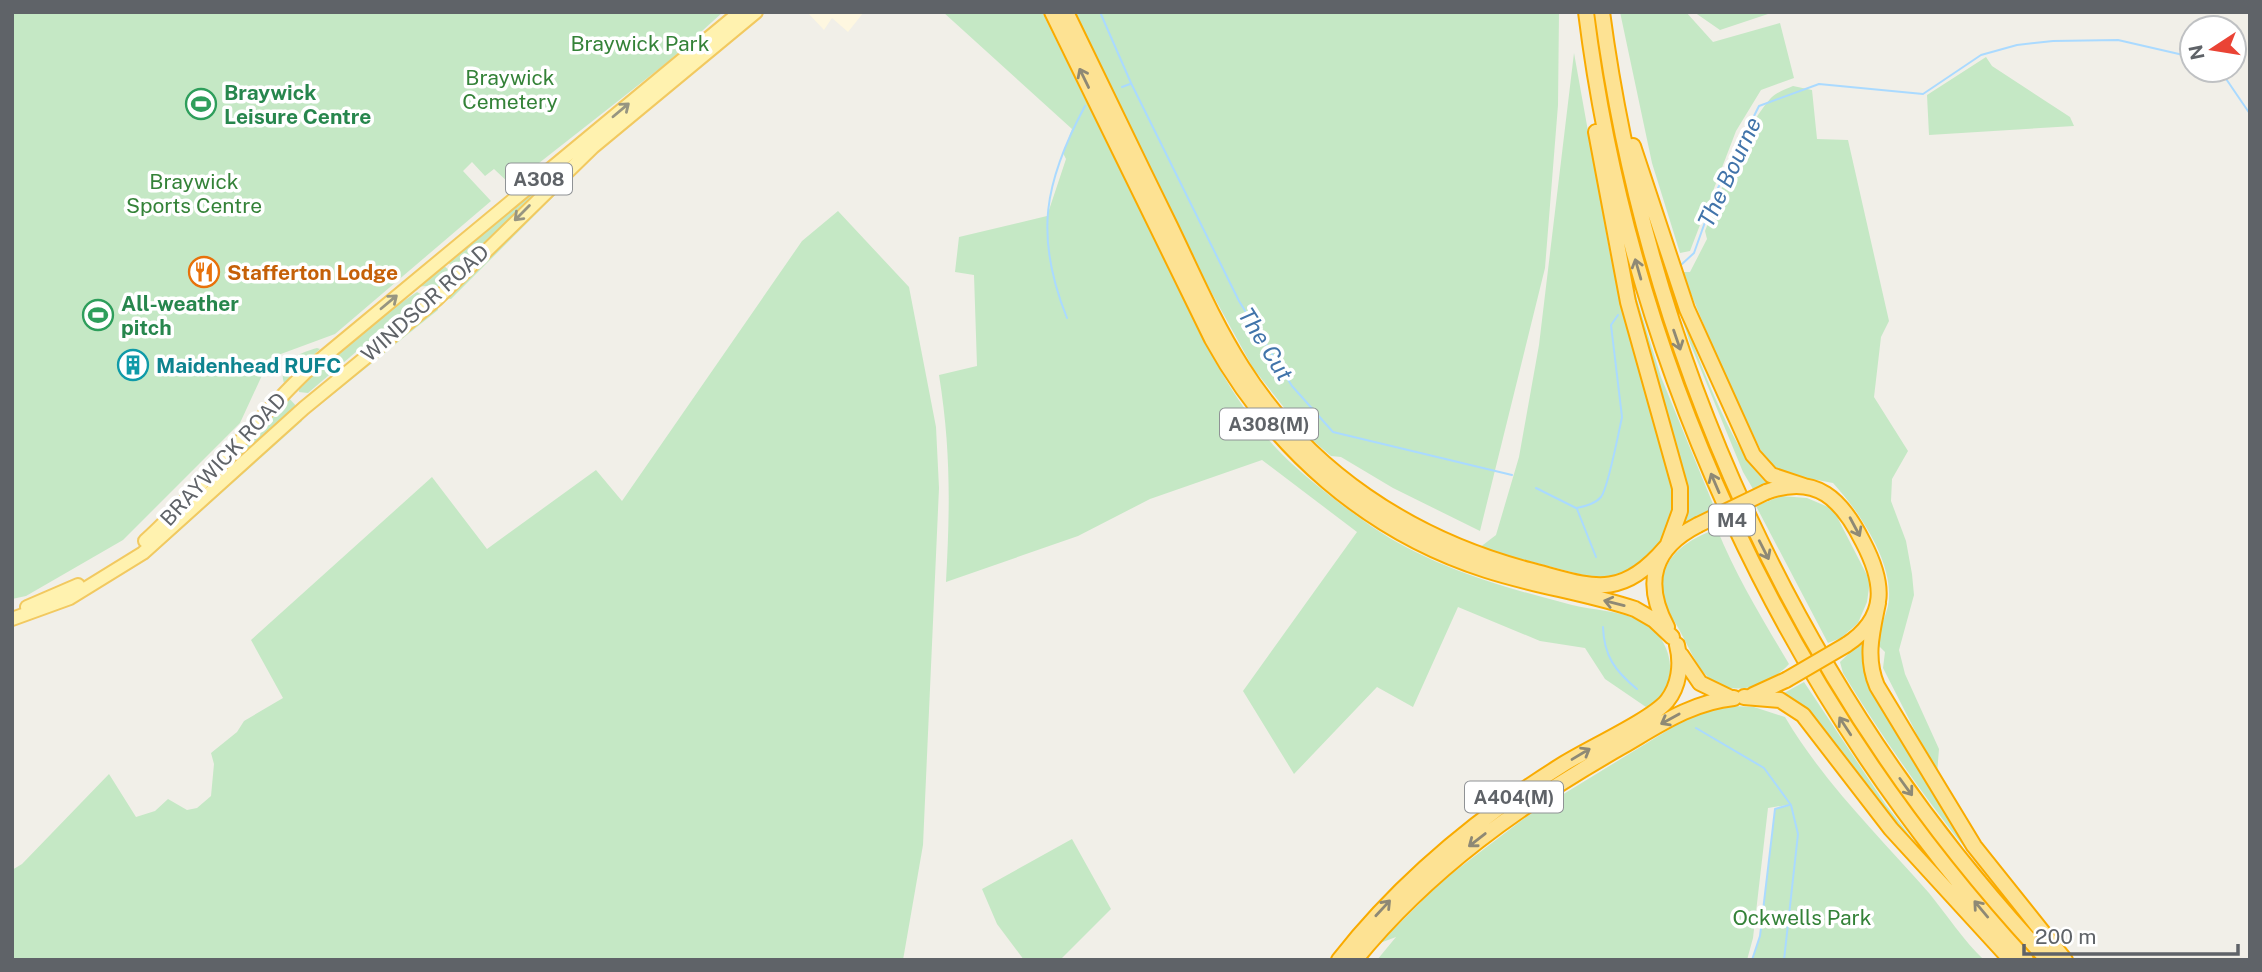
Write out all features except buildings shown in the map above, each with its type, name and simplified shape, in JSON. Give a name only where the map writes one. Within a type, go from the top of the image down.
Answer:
[{"type":"highway","name":"A308(M)","points":[[1052,12],[1212,339],[1246,395],[1288,446],[1344,496],[1416,541],[1486,570],[1635,609],[1654,620],[1674,641]]},
{"type":"highway","name":"A308(M)","points":[[1066,12],[1232,350],[1275,413],[1328,467],[1373,502],[1430,535],[1482,556],[1554,576],[1597,585],[1619,584],[1644,572],[1667,546]]},
{"type":"highway","name":"M4","points":[[1583,12],[1598,145],[1621,268],[1680,488],[1680,511],[1656,570],[1654,591],[1659,611],[1686,667],[1700,683],[1713,692],[1780,700],[1803,715],[1891,829],[2011,960]]},
{"type":"highway","name":"M4","points":[[1583,12],[1606,139],[1638,270],[1684,408],[1733,522],[1796,644],[1870,764],[1934,852],[2026,960]]},
{"type":"highway","name":"M4","points":[[1602,12],[1620,128],[1655,271],[1698,399],[1747,514],[1804,626],[1886,758],[1955,852],[2048,960]]},
{"type":"highway","name":"M4","points":[[1605,36],[1653,213],[1712,368],[1756,461],[1771,475],[1830,496],[1850,516],[1876,567],[1880,585],[1870,649],[1871,668],[1877,686],[1974,846],[2065,960]]},
{"type":"highway","name":"M4","points":[[1667,546],[1698,525],[1766,492],[1804,486]]},
{"type":"highway","points":[[1739,697],[1762,692],[1846,645],[1865,628],[1878,603]]},
{"type":"highway","name":"A404(M)","points":[[1339,960],[1401,889],[1474,826],[1562,765],[1664,704],[1678,677],[1674,641]]},
{"type":"highway","name":"A404(M)","points":[[1354,960],[1434,876],[1507,817],[1570,776],[1685,711],[1703,703],[1739,697]]},
{"type":"main road","name":"BRAYWICK ROAD","points":[[12,611],[86,581],[138,548],[180,509],[254,424],[308,370],[740,12]]},
{"type":"main road","name":"WINDSOR ROAD","points":[[12,619],[70,598],[143,554],[304,408],[437,299],[593,147],[756,12]]},
{"type":"shaded area","points":[[807,12],[864,12],[848,32],[832,18],[824,30]]},
{"type":"green space","name":"Braywick Sports Centre","points":[[12,12],[723,12],[669,61],[511,185],[494,169],[485,176],[472,162],[463,171],[491,201],[335,334],[270,358],[240,423],[123,540],[26,596],[12,599]]},
{"type":"green space","points":[[943,12],[1042,12],[1212,356],[1258,427],[1286,458],[1360,518],[1418,553],[1493,583],[1572,605],[1623,615],[1651,627],[1667,650],[1670,663],[1666,688],[1658,699],[1646,707],[1605,679],[1585,648],[1540,641],[1458,607],[1413,707],[1377,687],[1294,774],[1243,691],[1357,532],[1262,460],[1150,499],[1078,536],[946,582],[948,478],[946,428],[939,375],[977,366],[974,275],[955,272],[959,237],[1047,216],[1066,159],[1063,153],[1072,129]]},
{"type":"green space","points":[[1075,12],[1559,12],[1558,105],[1545,268],[1480,531],[1393,488],[1341,457],[1331,456],[1304,433],[1253,368],[1204,279]]},
{"type":"green space","points":[[1620,12],[1686,12],[1713,42],[1780,23],[1794,78],[1761,90],[1736,131],[1690,251],[1680,253],[1652,163]]},
{"type":"green space","points":[[1694,12],[1774,12],[1720,30]]},
{"type":"green space","points":[[1574,53],[1610,254],[1672,476],[1676,501],[1667,533],[1651,554],[1630,571],[1606,581],[1479,548],[1496,535],[1519,457],[1539,345]]},
{"type":"green space","points":[[1986,57],[1992,66],[2070,117],[2074,126],[1929,135],[1927,95]]},
{"type":"green space","points":[[1793,86],[1812,90],[1817,139],[1848,140],[1889,321],[1881,337],[1874,397],[1908,451],[1892,479],[1891,501],[1906,541],[1914,595],[1899,650],[1905,674],[1939,749],[1937,774],[1883,668],[1885,652],[1876,643],[1888,606],[1889,590],[1881,556],[1873,540],[1854,508],[1833,483],[1791,475],[1767,463],[1725,376],[1682,272],[1690,272],[1707,239],[1705,231],[1749,129],[1772,97]]},
{"type":"green space","points":[[630,111],[555,174],[470,258],[467,255],[453,267],[445,260]]},
{"type":"green space","points":[[633,117],[451,299],[445,298],[443,292]]},
{"type":"green space","points":[[838,211],[909,287],[936,427],[939,488],[923,845],[903,960],[12,960],[12,870],[22,864],[109,774],[136,817],[155,811],[168,799],[187,810],[197,808],[211,796],[214,764],[211,753],[237,732],[244,721],[283,698],[251,640],[432,477],[487,549],[596,470],[622,501],[802,241]]},
{"type":"green space","points":[[1624,257],[1661,377],[1713,504],[1711,510],[1680,529],[1685,511]]},
{"type":"green space","points":[[441,263],[453,274],[434,291],[427,286],[413,287]]},
{"type":"green space","points":[[1668,277],[1698,357],[1726,420],[1740,448],[1755,470],[1770,485],[1753,489],[1743,472],[1690,343]]},
{"type":"green space","points":[[417,292],[422,295],[421,303],[384,328],[308,393],[299,392],[298,385],[326,365],[337,346]]},
{"type":"green space","points":[[437,304],[438,310],[315,409],[311,407]]},
{"type":"green space","points":[[320,349],[284,383],[283,375],[287,364],[297,355]]},
{"type":"green space","points":[[287,396],[298,408],[156,537]]},
{"type":"green space","points":[[303,413],[302,421],[148,559],[140,562],[231,484]]},
{"type":"green space","points":[[1781,496],[1807,498],[1833,509],[1870,581],[1867,602],[1858,623],[1841,638],[1828,643],[1756,506]]},
{"type":"green space","points":[[1717,529],[1741,581],[1789,664],[1770,679],[1748,688],[1724,687],[1704,673],[1663,597],[1664,572],[1676,552],[1695,538]]},
{"type":"green space","points":[[1867,636],[1882,706],[1929,786],[2012,905],[1923,792],[1843,673],[1840,662]]},
{"type":"green space","points":[[1804,682],[1886,805],[1954,892],[1878,804],[1806,708],[1784,693]]},
{"type":"green space","name":"Ockwells Park","points":[[1754,707],[1785,717],[1835,787],[1984,960],[1752,960],[1760,936],[1775,809],[1787,805],[1768,808],[1753,938],[1747,960],[1377,960],[1396,937],[1380,943],[1442,881],[1526,817],[1691,716],[1710,709]]},
{"type":"green space","points":[[1072,839],[1111,909],[1060,960],[1024,960],[997,924],[982,889]]},
{"type":"waterway","name":"The Cut","points":[[1100,12],[1131,83],[1239,301],[1292,386],[1333,432],[1512,475]]},
{"type":"waterway","name":"The Bourne","points":[[1682,264],[1694,253],[1715,194],[1759,106],[1819,84],[1923,94],[1981,55],[2017,45],[2053,41],[2118,40],[2178,54]]},
{"type":"waterway","name":"The Cut","points":[[1122,87],[1130,84]]},
{"type":"waterway","name":"The Bourne","points":[[2230,84],[2250,114]]},
{"type":"waterway","points":[[1067,318],[1050,261],[1048,210],[1060,160],[1085,106]]},
{"type":"waterway","name":"The Bourne","points":[[1577,508],[1593,503],[1604,492],[1622,417],[1611,325],[1618,315]]},
{"type":"waterway","name":"The Cut","points":[[1536,488],[1576,508]]},
{"type":"waterway","points":[[1577,509],[1596,557]]},
{"type":"waterway","points":[[1603,627],[1608,655],[1623,676],[1637,689]]},
{"type":"waterway","name":"The Cut","points":[[1696,728],[1764,768],[1791,805],[1798,834],[1784,960]]},
{"type":"waterway","points":[[1752,960],[1760,936],[1775,809],[1789,805]]},
{"type":"place","name":"Braywick Leisure Centre","points":[[201,104]]},
{"type":"place","name":"Stafferton Lodge","points":[[204,272]]},
{"type":"place","name":"All-weather pitch","points":[[98,315]]},
{"type":"place","name":"Maidenhead RUFC","points":[[133,365]]},
{"type":"park label","name":"Braywick Park","points":[[640,43]]},
{"type":"park label","name":"Braywick Cemetery","points":[[510,89]]}]
